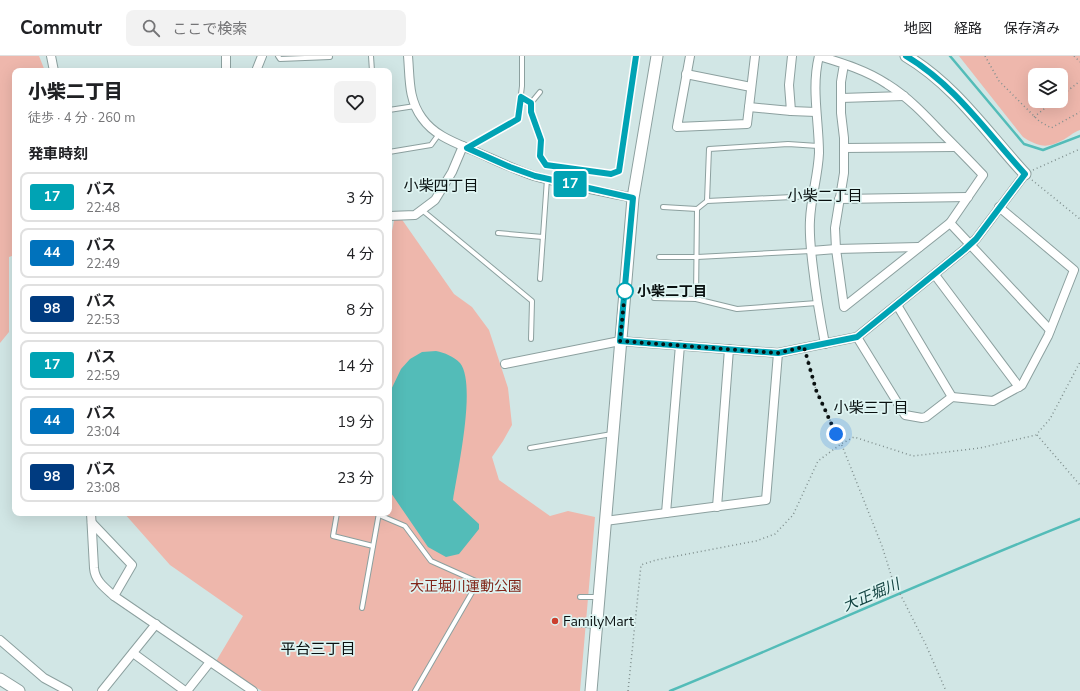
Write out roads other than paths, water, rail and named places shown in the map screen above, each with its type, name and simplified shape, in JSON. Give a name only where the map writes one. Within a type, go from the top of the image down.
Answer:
[{"type":"street","points":[[51,56],[53,68]]},
{"type":"street","points":[[226,56],[226,68]]},
{"type":"street","points":[[257,68],[262,56]]},
{"type":"street","points":[[408,56],[410,92],[415,106],[421,117],[431,128],[444,138],[510,167],[535,176],[633,198]]},
{"type":"street","points":[[591,691],[633,198],[657,56]]},
{"type":"street","points":[[690,56],[677,127],[747,124],[755,56]]},
{"type":"street","points":[[791,111],[789,85],[792,56]]},
{"type":"street","points":[[825,344],[817,303],[811,251],[810,219],[818,168],[816,72],[819,56],[844,64],[871,74],[888,84],[915,104],[983,175],[950,223],[844,307],[836,249],[835,228],[844,173],[841,82],[844,64]]},
{"type":"street","points":[[505,364],[620,341],[778,353],[857,337],[935,275],[976,239],[1025,174],[967,107],[925,68],[906,56]]},
{"type":"street","points":[[686,74],[751,87]]},
{"type":"street","points":[[841,98],[904,96]]},
{"type":"street","points":[[749,107],[816,112]]},
{"type":"street","points":[[392,216],[415,215],[435,200],[465,147]]},
{"type":"street","points":[[844,148],[956,147]]},
{"type":"street","points":[[839,198],[968,197]]},
{"type":"street","points":[[857,337],[905,415],[922,418],[926,417],[952,397],[993,401],[1022,385],[1050,330],[1074,270],[1000,207]]},
{"type":"street","points":[[950,223],[1050,330]]},
{"type":"street","points":[[811,251],[919,247]]},
{"type":"street","points":[[935,275],[1019,386]]},
{"type":"street","points":[[897,305],[952,397]]},
{"type":"street","points":[[666,513],[680,345]]},
{"type":"street","points":[[717,506],[729,349]]},
{"type":"street","points":[[605,521],[766,500],[778,353]]},
{"type":"street","points":[[91,516],[94,573],[98,581],[114,596],[252,691]]},
{"type":"street","points":[[92,523],[132,565],[114,596]]},
{"type":"street","points":[[102,691],[156,624]]},
{"type":"street","points":[[0,640],[44,678],[68,691]]},
{"type":"street","points":[[133,652],[186,691],[210,662]]},
{"type":"street","points":[[0,679],[19,691]]},
{"type":"lane","points":[[278,56],[280,59],[330,57]]},
{"type":"lane","points":[[371,56],[372,68]]},
{"type":"lane","points":[[465,147],[518,119],[522,86],[522,56]]},
{"type":"lane","points":[[540,92],[531,103],[531,112],[541,140],[540,156],[546,165],[611,174],[619,171],[636,56]]},
{"type":"lane","points":[[521,97],[531,103]]},
{"type":"lane","points":[[392,110],[415,106]]},
{"type":"lane","points":[[392,152],[431,145],[439,134]]},
{"type":"lane","points":[[707,201],[709,149],[788,144],[818,146]]},
{"type":"lane","points":[[540,279],[547,179]]},
{"type":"lane","points":[[663,207],[697,209],[707,201],[813,196]]},
{"type":"lane","points":[[696,299],[697,209]]},
{"type":"lane","points":[[422,210],[532,301],[531,339]]},
{"type":"lane","points":[[498,233],[543,237]]},
{"type":"lane","points":[[659,257],[697,257],[811,251]]},
{"type":"lane","points":[[654,298],[696,299],[737,309],[817,303]]},
{"type":"lane","points":[[530,448],[612,434]]},
{"type":"lane","points":[[336,516],[333,536],[373,546]]},
{"type":"lane","points":[[362,608],[379,516]]},
{"type":"lane","points":[[383,516],[405,526],[431,561],[478,582],[415,691]]},
{"type":"lane","points":[[580,597],[599,597]]},
{"type":"lane","points":[[577,624],[596,626]]},
{"type":"water","points":[[436,351],[443,353],[449,355],[460,363],[465,374],[467,389],[464,429],[453,500],[479,524],[479,529],[459,554],[446,557],[428,547],[392,494],[392,388],[401,369],[410,359],[422,352]]},
{"type":"waterway","points":[[950,56],[1024,144],[1043,150],[1080,136]]},
{"type":"waterway","name":"大正堀川","points":[[670,691],[1080,519]]},
{"type":"place","name":"小柴二丁目","points":[[625,291]]},
{"type":"place","name":"FamilyMart","points":[[555,621]]},
{"type":"district","name":"小柴四丁目","points":[[441,186]]},
{"type":"district","name":"小柴二丁目","points":[[825,196]]},
{"type":"district","name":"小柴三丁目","points":[[871,408]]},
{"type":"district","name":"平台三丁目","points":[[318,649]]},
{"type":"park label","name":"大正堀川運動公園","points":[[466,586]]}]
